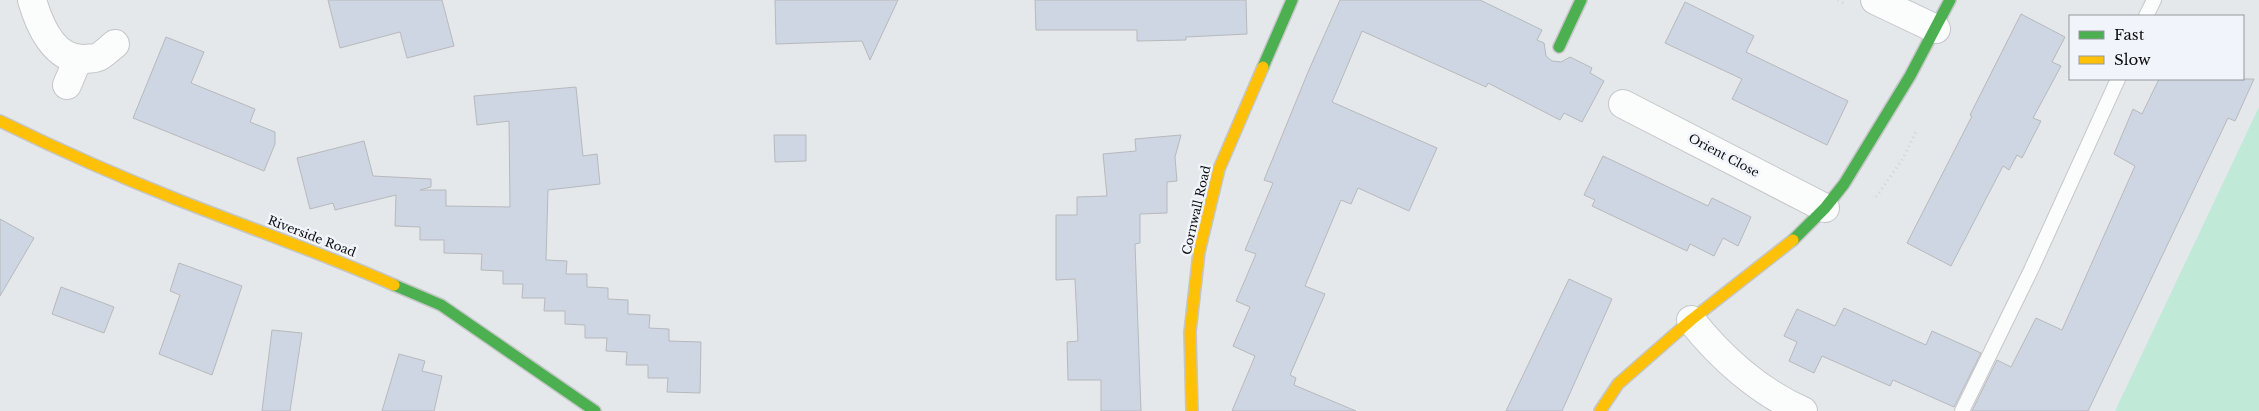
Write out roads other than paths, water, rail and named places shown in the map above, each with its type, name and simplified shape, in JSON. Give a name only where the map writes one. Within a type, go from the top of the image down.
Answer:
[{"type":"street","points":[[32,0],[39,23],[50,40],[62,52],[78,59],[98,57],[116,44]]},
{"type":"street","name":"Cornwall Road","points":[[1192,411],[1190,332],[1199,252],[1219,169],[1292,0]]},
{"type":"street","points":[[1875,0],[1936,29]]},
{"type":"street","points":[[1600,411],[1618,384],[1691,320],[1786,246],[1825,208],[1849,176],[1910,76],[1950,0]]},
{"type":"street","points":[[1559,47],[1577,1]]},
{"type":"street","points":[[68,85],[78,59]]},
{"type":"street","name":"Orient Close","points":[[1623,104],[1825,208]]},
{"type":"street","name":"Riverside Road","points":[[0,122],[55,148],[180,201],[338,260],[441,305],[595,411]]},
{"type":"street","points":[[1691,320],[1709,344],[1745,375],[1803,411]]},
{"type":"lane","points":[[2146,15],[2154,0]]},
{"type":"lane","points":[[1962,411],[2035,261],[2118,80]]}]
